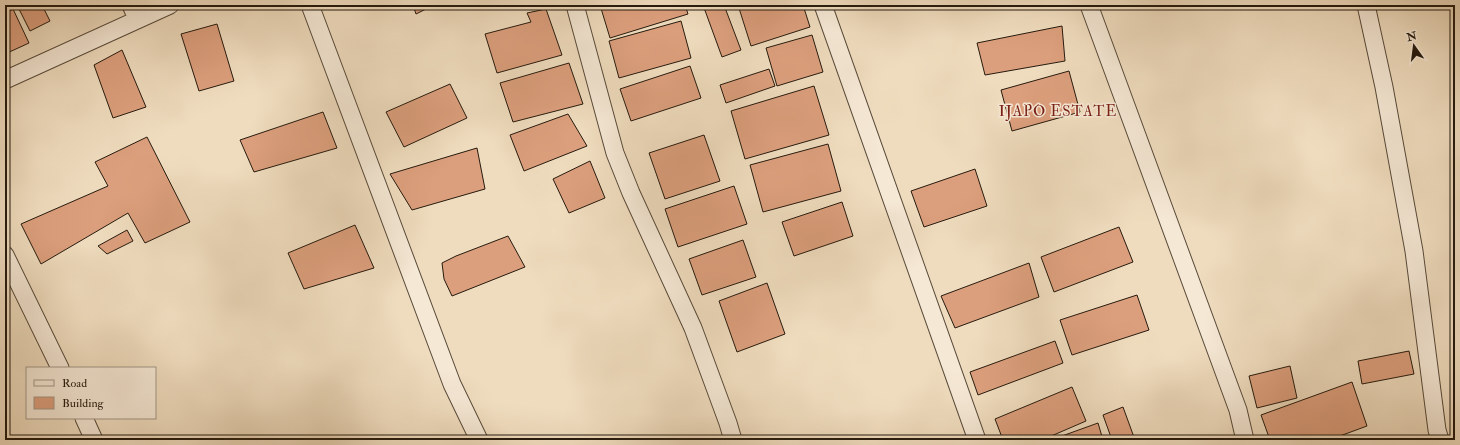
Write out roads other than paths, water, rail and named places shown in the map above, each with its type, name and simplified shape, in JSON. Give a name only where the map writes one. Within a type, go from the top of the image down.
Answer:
[{"type":"street","points":[[5,80],[134,12],[170,5]]},
{"type":"street","points":[[310,5],[452,384],[479,440]]},
{"type":"street","points":[[575,5],[616,153],[631,193],[692,328],[733,440]]},
{"type":"street","points":[[823,5],[976,440]]},
{"type":"street","points":[[1089,5],[1238,410],[1245,440]]},
{"type":"street","points":[[1366,5],[1384,87],[1414,252],[1437,430],[1440,440]]},
{"type":"street","points":[[5,254],[60,367]]},
{"type":"street","points":[[84,419],[94,440]]},
{"type":"district","name":"IJAPO ESTATE","points":[[1058,111]]}]
